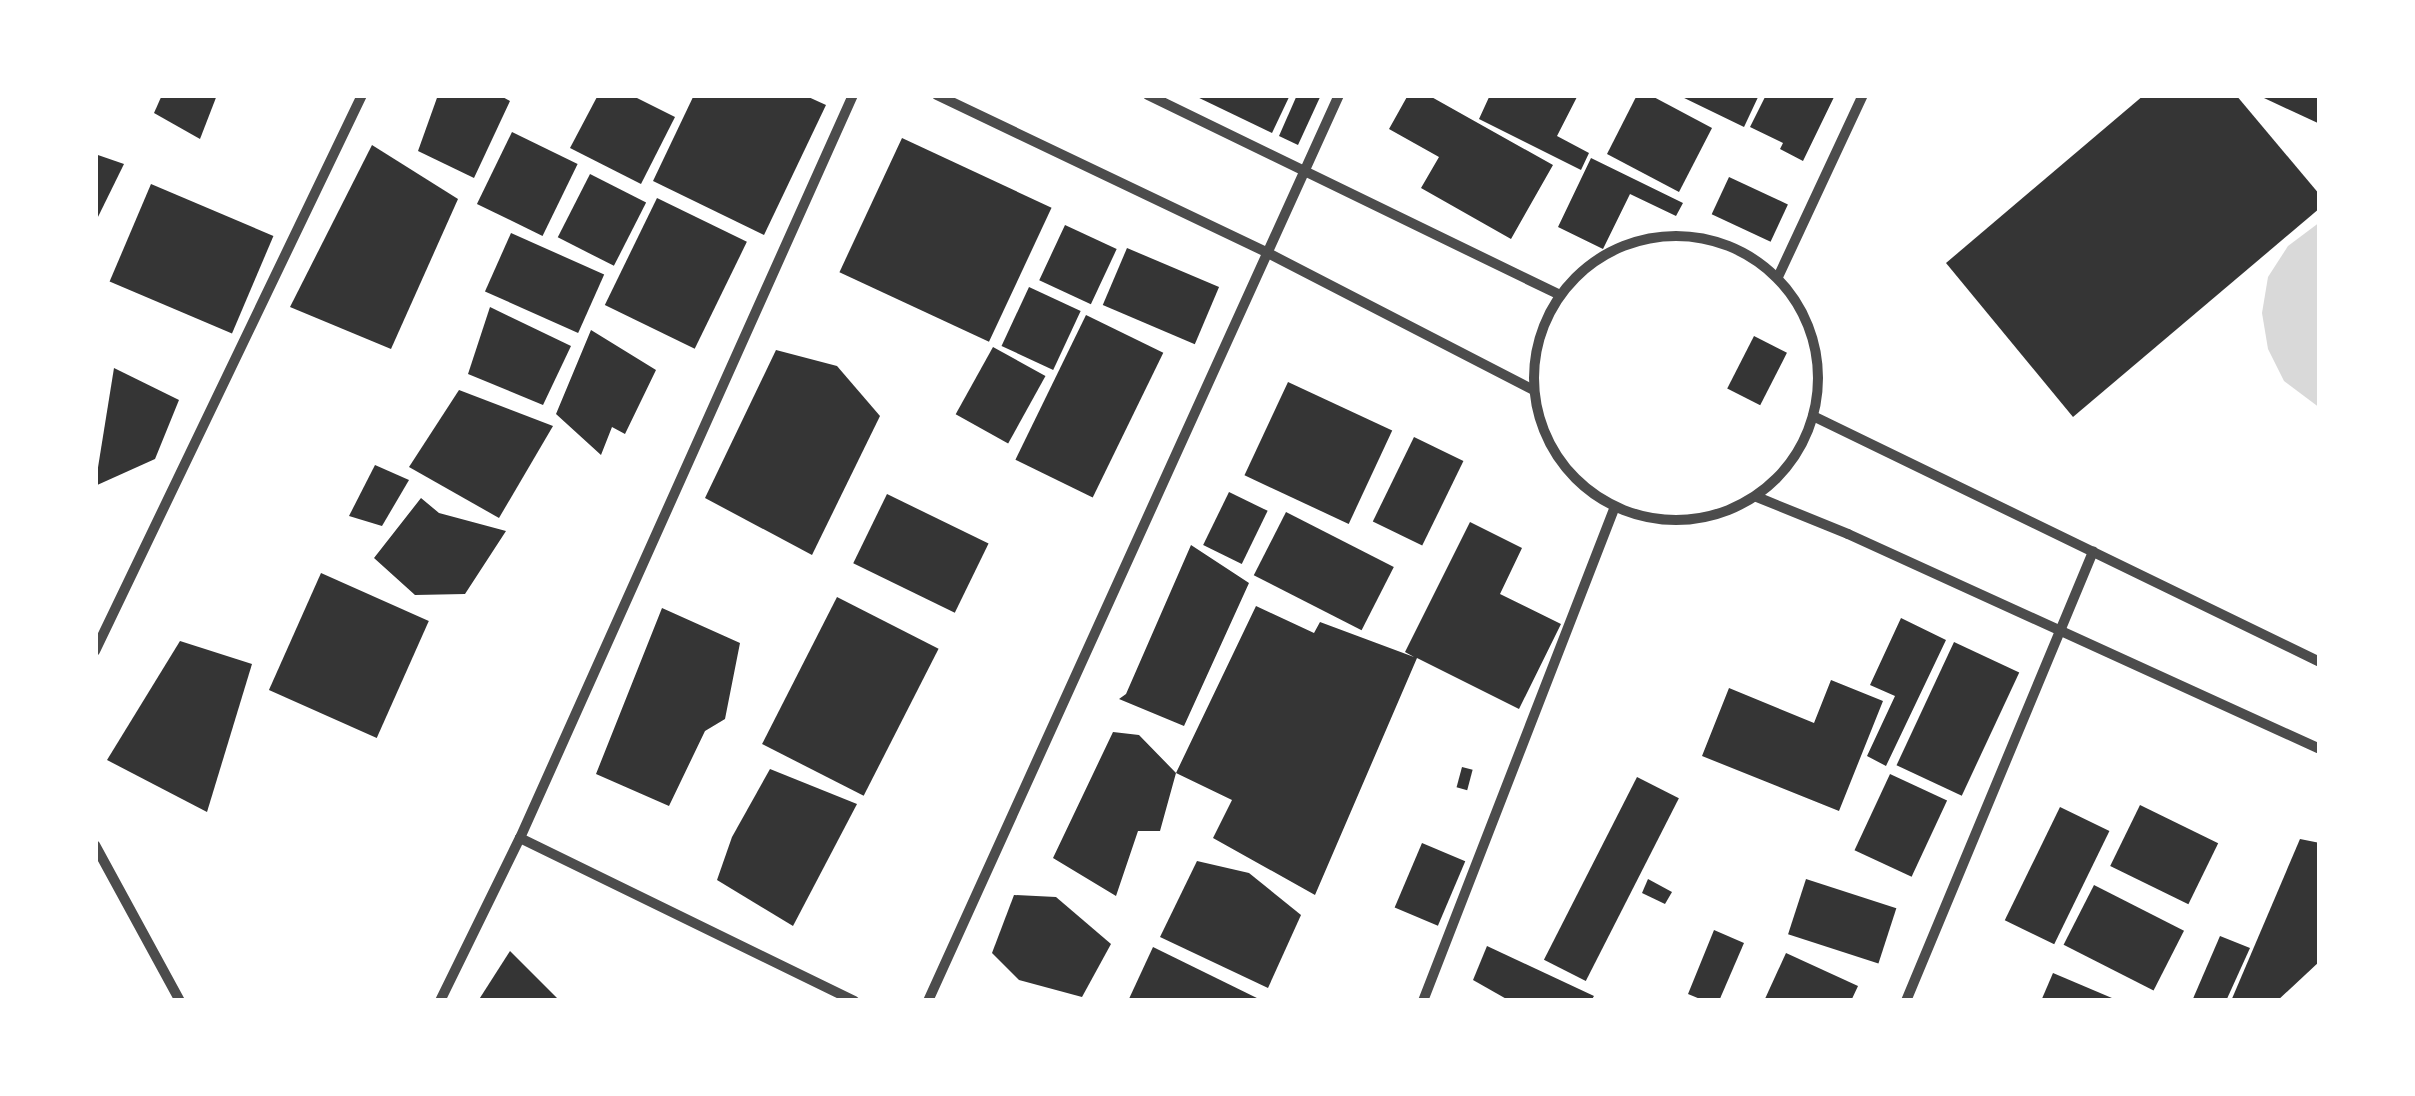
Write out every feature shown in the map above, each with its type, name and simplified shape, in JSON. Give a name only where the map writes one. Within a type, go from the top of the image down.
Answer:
[{"type":"street","points":[[95,651],[362,95]]},
{"type":"street","points":[[440,1001],[520,838],[853,95]]},
{"type":"street","points":[[937,95],[1268,253],[1533,390]]},
{"type":"street","points":[[1148,95],[1559,295]]},
{"type":"street","points":[[928,1001],[1339,95]]},
{"type":"street","points":[[1778,277],[1863,95]]},
{"type":"street","points":[[1690,235],[1738,248],[1778,277],[1807,318],[1820,366],[1814,416],[1792,462],[1757,498],[1711,517],[1662,522],[1614,509],[1573,480],[1545,439],[1533,390],[1537,340],[1559,295],[1595,260],[1640,239],[1690,235]]},
{"type":"street","points":[[1814,416],[2320,662]]},
{"type":"street","points":[[1757,498],[2320,750]]},
{"type":"street","points":[[1422,1001],[1614,509]]},
{"type":"street","points":[[1906,1001],[2093,551]]},
{"type":"street","points":[[520,838],[854,1001]]},
{"type":"street","points":[[95,844],[180,1001]]},
{"type":"shaded area","points":[[2320,222],[2320,408],[2284,381],[2268,349],[2262,313],[2268,277],[2288,246]]},
{"type":"building","points":[[162,95],[217,95],[200,139],[154,113]]},
{"type":"building","points":[[438,95],[499,95],[510,101],[474,178],[418,151]]},
{"type":"building","points":[[598,95],[631,95],[675,117],[641,184],[570,148]]},
{"type":"building","points":[[694,95],[804,95],[826,105],[764,235],[653,181]]},
{"type":"building","points":[[1193,95],[1290,95],[1272,133]]},
{"type":"building","points":[[1297,95],[1321,95],[1298,145],[1279,136]]},
{"type":"building","points":[[1408,95],[1428,95],[1553,165],[1511,239],[1421,188],[1439,157],[1389,129]]},
{"type":"building","points":[[1490,95],[1578,95],[1557,136],[1589,153],[1581,170],[1479,119]]},
{"type":"building","points":[[1637,95],[1650,95],[1712,128],[1679,192],[1607,154]]},
{"type":"building","points":[[1678,95],[1759,95],[1744,127]]},
{"type":"building","points":[[1766,95],[1835,95],[1803,161],[1780,149],[1783,143],[1750,127]]},
{"type":"building","points":[[2144,95],[2236,95],[2320,195],[2320,208],[2073,417],[1946,263]]},
{"type":"building","points":[[2320,95],[2320,124],[2264,98]]},
{"type":"building","points":[[512,132],[578,164],[543,236],[477,204]]},
{"type":"building","points":[[902,138],[1052,208],[989,342],[839,272]]},
{"type":"building","points":[[372,145],[458,199],[391,349],[290,307]]},
{"type":"building","points":[[95,154],[124,164],[95,223]]},
{"type":"building","points":[[1591,158],[1683,203],[1676,216],[1630,194],[1603,249],[1558,227]]},
{"type":"building","points":[[590,174],[646,203],[614,266],[558,237]]},
{"type":"building","points":[[1729,177],[1788,204],[1771,242],[1712,214]]},
{"type":"building","points":[[151,184],[273,236],[232,334],[110,282]]},
{"type":"building","points":[[657,198],[747,242],[695,349],[605,305]]},
{"type":"building","points":[[1065,225],[1117,249],[1091,304],[1039,280]]},
{"type":"building","points":[[511,233],[604,274],[578,333],[485,291]]},
{"type":"building","points":[[1127,248],[1219,287],[1195,344],[1103,305]]},
{"type":"building","points":[[1029,287],[1081,311],[1053,370],[1002,346]]},
{"type":"building","points":[[490,307],[571,346],[543,405],[468,374]]},
{"type":"building","points":[[1086,315],[1163,353],[1093,497],[1015,460]]},
{"type":"building","points":[[591,330],[656,370],[625,434],[612,427],[601,455],[556,414]]},
{"type":"building","points":[[1754,336],[1787,353],[1760,405],[1727,389]]},
{"type":"building","points":[[993,347],[1045,376],[1008,443],[956,414]]},
{"type":"building","points":[[776,350],[837,366],[880,416],[812,555],[705,498]]},
{"type":"building","points":[[114,368],[179,400],[155,459],[95,486]]},
{"type":"building","points":[[1288,382],[1392,431],[1349,524],[1244,475]]},
{"type":"building","points":[[459,390],[553,426],[499,518],[409,467]]},
{"type":"building","points":[[1414,437],[1463,461],[1422,546],[1373,521]]},
{"type":"building","points":[[375,465],[409,480],[382,526],[349,516]]},
{"type":"building","points":[[1229,492],[1268,511],[1242,564],[1203,545]]},
{"type":"building","points":[[887,494],[989,544],[955,613],[853,563]]},
{"type":"building","points":[[421,498],[439,513],[506,531],[465,594],[415,595],[374,558]]},
{"type":"building","points":[[1286,512],[1394,567],[1362,630],[1254,575]]},
{"type":"building","points":[[1470,522],[1522,548],[1500,594],[1561,624],[1519,709],[1417,658],[1315,895],[1213,838],[1232,800],[1176,773],[1256,606],[1314,633],[1320,622],[1414,657],[1405,652]]},
{"type":"building","points":[[1191,545],[1249,583],[1184,726],[1119,699],[1126,694]]},
{"type":"building","points":[[321,573],[429,621],[377,738],[269,690]]},
{"type":"building","points":[[837,597],[939,649],[864,796],[762,744]]},
{"type":"building","points":[[662,608],[740,643],[725,719],[705,731],[669,806],[596,774]]},
{"type":"building","points":[[1901,618],[1946,640],[1886,766],[1867,756],[1895,696],[1870,685]]},
{"type":"building","points":[[180,641],[252,664],[207,812],[107,760]]},
{"type":"building","points":[[1954,642],[2019,672],[1962,796],[1897,765]]},
{"type":"building","points":[[1831,680],[1883,701],[1839,811],[1702,756],[1729,688],[1814,723]]},
{"type":"building","points":[[1113,732],[1139,735],[1176,773],[1160,831],[1138,831],[1116,896],[1053,858]]},
{"type":"building","points":[[1462,767],[1473,770],[1467,790],[1457,787]]},
{"type":"building","points":[[770,769],[857,804],[793,926],[717,880],[732,837]]},
{"type":"building","points":[[1890,774],[1947,801],[1912,877],[1855,850]]},
{"type":"building","points":[[1637,777],[1679,798],[1586,981],[1544,960]]},
{"type":"building","points":[[2140,805],[2218,843],[2188,904],[2110,866]]},
{"type":"building","points":[[2060,807],[2109,831],[2054,944],[2005,920]]},
{"type":"building","points":[[2300,839],[2320,843],[2320,961],[2277,1001],[2231,1001]]},
{"type":"building","points":[[1422,843],[1465,861],[1438,926],[1395,907]]},
{"type":"building","points":[[1197,861],[1249,873],[1301,915],[1268,988],[1160,937]]},
{"type":"building","points":[[1648,879],[1672,892],[1665,904],[1642,893]]},
{"type":"building","points":[[1806,879],[1896,908],[1878,964],[1788,934]]},
{"type":"building","points":[[2094,885],[2184,931],[2154,991],[2064,945]]},
{"type":"building","points":[[1014,895],[1056,897],[1111,944],[1082,997],[1019,980],[992,953]]},
{"type":"building","points":[[1714,930],[1744,943],[1719,1001],[1705,1001],[1688,994]]},
{"type":"building","points":[[2220,936],[2250,948],[2226,1001],[2192,1001]]},
{"type":"building","points":[[1487,946],[1594,996],[1591,1001],[1510,1001],[1473,980]]},
{"type":"building","points":[[1153,947],[1263,1001],[1128,1001]]},
{"type":"building","points":[[510,951],[557,998],[556,1001],[478,1001]]},
{"type":"building","points":[[1786,953],[1858,986],[1851,1001],[1764,1001]]},
{"type":"building","points":[[2053,973],[2119,1001],[2041,1001]]}]
